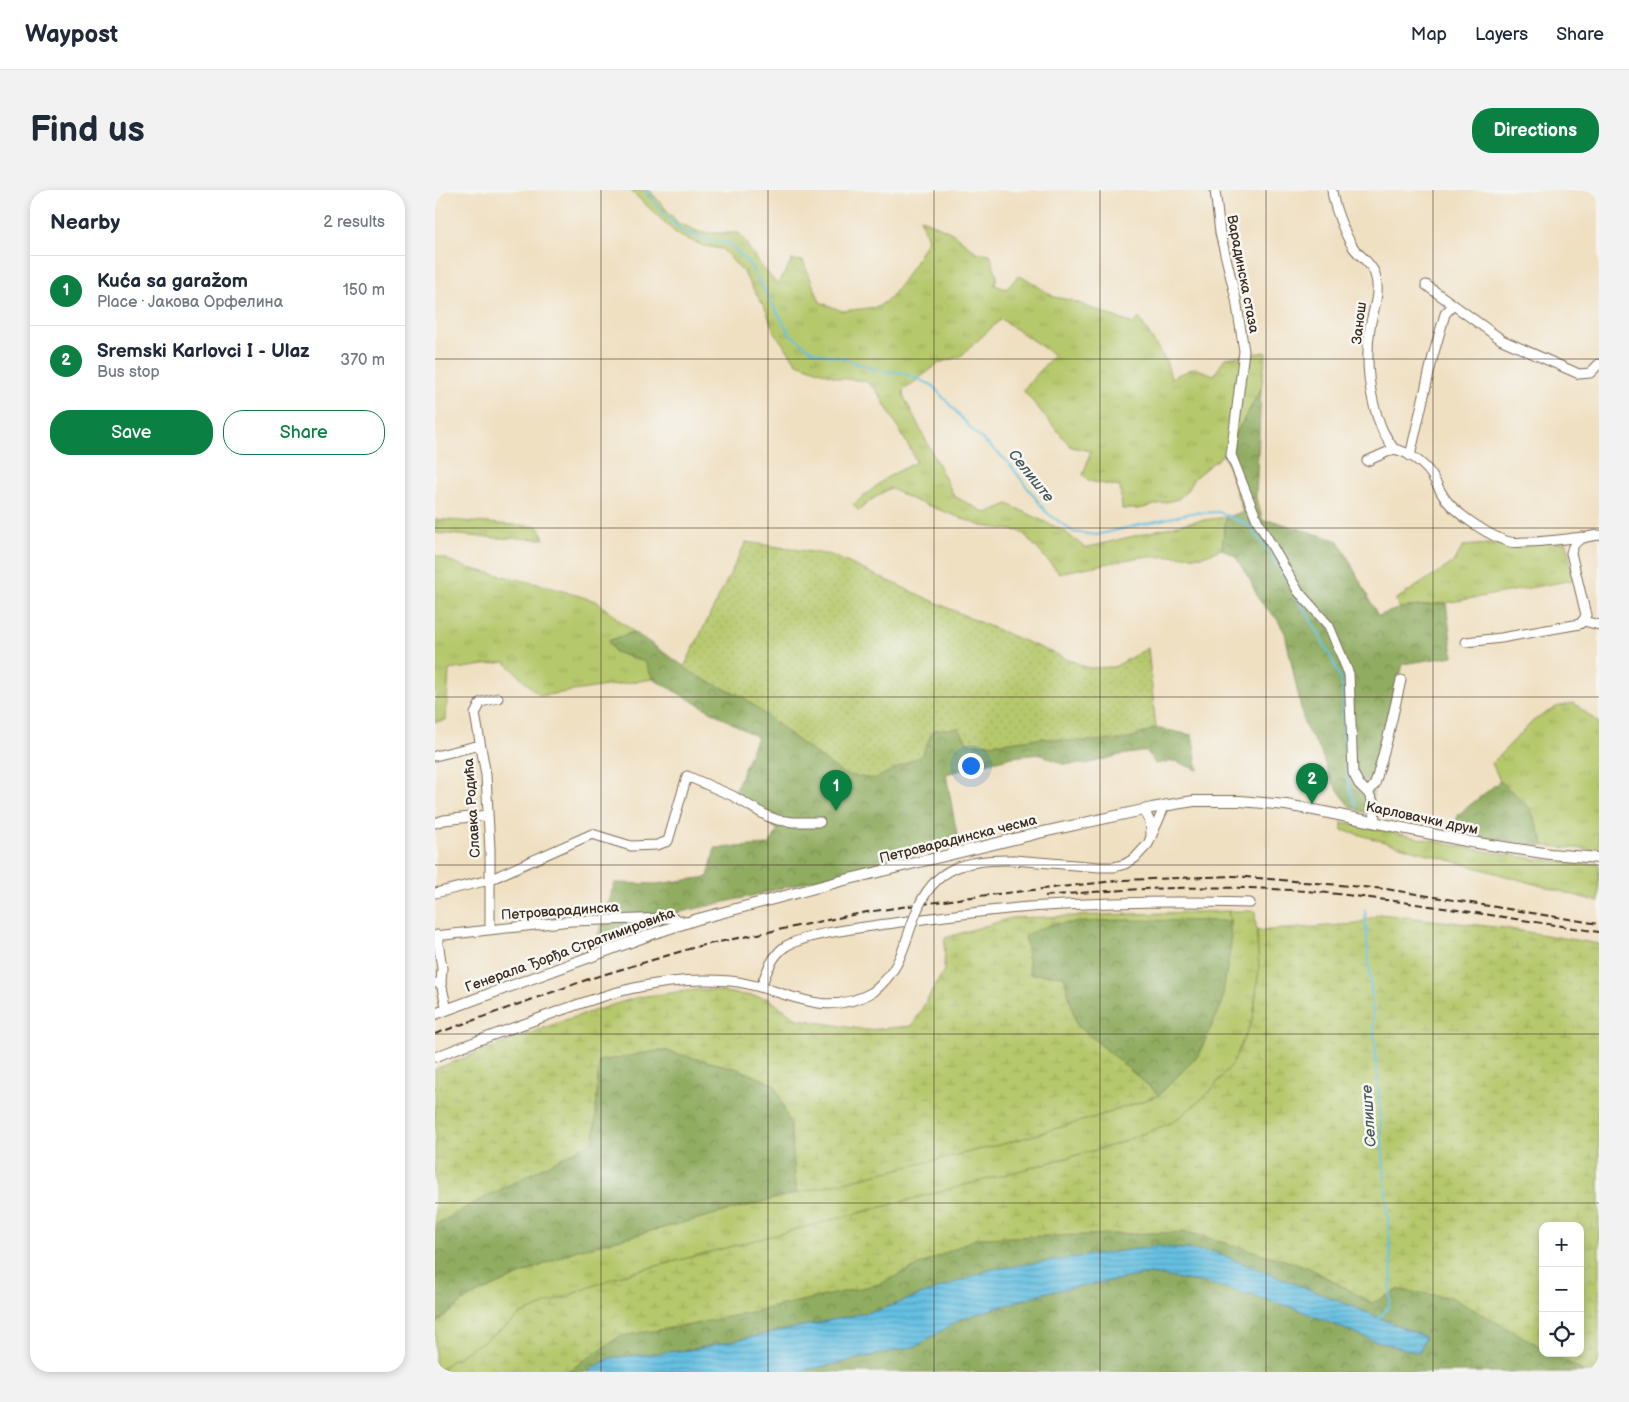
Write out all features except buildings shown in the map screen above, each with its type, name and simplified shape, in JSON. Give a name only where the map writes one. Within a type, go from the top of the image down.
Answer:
[{"type":"main road","name":"Петроварадинска чесма","points":[[686,922],[841,881],[1142,810],[1194,801],[1240,801]]},
{"type":"main road","name":"Карловачки друм","points":[[1240,801],[1306,808],[1499,847],[1599,858]]},
{"type":"main road","name":"Генерала Ђорђа Стратимировића","points":[[435,1014],[686,922]]},
{"type":"street","name":"Варадинска стаза","points":[[1215,190],[1219,233],[1236,299],[1244,351],[1231,455],[1257,520],[1298,591],[1329,626],[1349,674],[1353,773],[1359,784],[1368,792]]},
{"type":"street","name":"Занош","points":[[1332,190],[1335,205],[1354,249],[1368,262],[1375,274],[1377,288],[1370,328],[1369,377],[1372,398],[1382,430],[1394,449]]},
{"type":"street","points":[[1426,285],[1503,340],[1577,373],[1590,373],[1599,364]]},
{"type":"street","points":[[1410,456],[1435,348],[1445,314],[1453,305]]},
{"type":"street","points":[[1367,461],[1394,449],[1401,450],[1427,471],[1435,480],[1447,502],[1457,511],[1468,520],[1498,537],[1515,542],[1549,541],[1599,535]]},
{"type":"street","points":[[1583,538],[1577,540],[1572,546],[1571,553],[1585,612],[1584,621]]},
{"type":"street","points":[[1466,642],[1577,624],[1584,621],[1599,625]]},
{"type":"street","points":[[1375,822],[1374,803],[1368,792],[1375,784],[1401,680]]},
{"type":"street","name":"Славка Родића","points":[[490,930],[490,850],[486,775],[475,714],[481,702],[498,698]]},
{"type":"street","points":[[435,756],[480,745]]},
{"type":"street","points":[[435,893],[489,880],[592,834],[631,846],[657,845],[668,841],[687,776],[733,796],[767,816],[793,822],[820,822]]},
{"type":"street","points":[[435,1057],[602,995],[659,982],[689,979],[733,981],[761,987],[818,1004],[834,1005],[852,1002],[873,992],[897,966],[916,912],[924,896],[945,873],[974,861],[991,860],[1114,867],[1135,858],[1148,844],[1165,805]]},
{"type":"street","points":[[1142,810],[1151,820],[1151,838]]},
{"type":"street","points":[[435,823],[444,820],[487,815]]},
{"type":"street","points":[[761,987],[774,958],[786,947],[807,938],[847,930],[951,915],[1044,906],[1184,902],[1250,903]]},
{"type":"street","name":"Петроварадинска","points":[[436,936],[571,922],[671,918],[686,922]]},
{"type":"street","points":[[436,936],[441,968],[438,983],[447,1010]]},
{"type":"green space","points":[[630,190],[649,190],[678,223],[702,233],[739,233],[762,267],[778,285],[792,260],[803,261],[820,302],[842,311],[878,307],[891,297],[915,263],[928,239],[920,218],[952,233],[976,252],[990,254],[997,276],[995,285],[1006,289],[1018,276],[1027,279],[1054,297],[1070,300],[1133,324],[1139,318],[1166,361],[1171,378],[1194,368],[1214,375],[1225,358],[1266,352],[1261,389],[1224,454],[1194,478],[1186,492],[1178,499],[1139,509],[1122,509],[1120,487],[1089,481],[1083,475],[1091,451],[1071,447],[1023,390],[1054,355],[1001,319],[961,356],[939,363],[903,391],[904,397],[954,496],[986,513],[1008,504],[1064,531],[1085,548],[1190,522],[1226,517],[1222,549],[1203,556],[1140,557],[1059,573],[1025,535],[1019,531],[982,526],[911,499],[890,488],[868,502],[859,511],[853,505],[886,478],[916,462],[877,391],[866,381],[838,378],[797,363],[774,332],[766,310],[743,272],[722,249],[704,246],[678,235]]},
{"type":"green space","points":[[1261,389],[1256,498],[1263,521],[1273,521],[1339,541],[1378,616],[1400,608],[1446,603],[1453,656],[1403,664],[1378,764],[1370,815],[1349,806],[1330,778],[1320,750],[1305,727],[1285,633],[1277,619],[1259,600],[1250,580],[1235,556],[1222,549],[1226,517],[1243,512],[1224,454]]},
{"type":"green space","points":[[435,519],[539,527],[544,539],[496,538],[435,533]]},
{"type":"green space","points":[[746,542],[831,555],[977,621],[1088,668],[1114,667],[1148,648],[1156,728],[1124,740],[1072,741],[1042,738],[979,744],[968,743],[959,728],[933,730],[922,755],[874,779],[844,774],[789,734],[745,698],[701,678],[684,667]]},
{"type":"green space","points":[[1567,542],[1573,580],[1446,603],[1400,608],[1395,600],[1454,562],[1463,546]]},
{"type":"green space","points":[[435,555],[468,568],[542,585],[596,601],[634,632],[609,641],[615,652],[645,661],[653,679],[540,696],[505,662],[449,670],[446,720],[435,722]]},
{"type":"green space","points":[[634,632],[701,678],[745,698],[789,734],[844,774],[922,755],[933,730],[959,728],[968,743],[979,744],[1042,738],[1072,741],[1124,740],[1156,728],[1192,735],[1198,770],[1175,761],[1155,764],[1147,751],[1120,755],[1086,764],[1062,764],[1041,754],[1012,757],[946,774],[959,846],[672,914],[596,941],[615,883],[657,884],[708,877],[715,848],[769,845],[778,830],[733,796],[757,737],[653,679],[645,662],[615,652],[608,641]]},
{"type":"green space","points":[[1574,703],[1599,723],[1599,850],[1545,846],[1530,808],[1500,781],[1492,763],[1533,721],[1556,707]]},
{"type":"green space","points":[[1500,781],[1530,808],[1545,846],[1451,833],[1459,814]]},
{"type":"green space","points":[[1342,822],[1502,854],[1534,859],[1599,864],[1599,902],[1342,830]]},
{"type":"green space","points":[[1228,911],[1255,911],[1259,969],[1253,1018],[1233,1063],[1207,1095],[1173,1122],[1114,1145],[619,1276],[521,1314],[504,1328],[435,1372],[435,1324],[469,1297],[574,1251],[797,1193],[1007,1143],[1105,1114],[1159,1095],[1230,921]]},
{"type":"green space","points":[[1228,911],[1230,921],[1117,920],[1052,924],[1025,935],[1030,974],[1064,976],[1076,1024],[1159,1095],[1105,1114],[1007,1143],[797,1193],[790,1124],[775,1085],[739,1069],[662,1050],[599,1061],[594,1141],[435,1225],[435,1069],[568,1019],[638,997],[702,989],[767,998],[798,1019],[866,1030],[912,1026],[944,970],[945,938],[1011,918]]},
{"type":"green space","points":[[1379,914],[1504,928],[1599,944],[1599,1372],[1585,1372],[1558,1357],[1584,1357],[1584,1222],[1539,1222],[1539,1346],[1451,1297],[1398,1290],[1372,1303],[1308,1267],[1187,1232],[977,1238],[879,1284],[690,1325],[620,1336],[567,1372],[436,1372],[504,1328],[521,1314],[619,1276],[1114,1145],[1173,1122],[1207,1095],[1233,1063],[1253,1018],[1259,969],[1257,931],[1357,924]]},
{"type":"green space","points":[[1117,920],[1230,921],[1231,944],[1221,1006],[1198,1056],[1159,1095],[1076,1024],[1064,976],[1030,974],[1025,934],[1052,924]]},
{"type":"green space","points":[[662,1050],[739,1069],[775,1085],[790,1124],[797,1193],[574,1251],[469,1297],[435,1324],[435,1225],[594,1141],[599,1061]]},
{"type":"green space","points":[[1187,1232],[1308,1267],[1371,1303],[1398,1290],[1451,1297],[1539,1346],[1539,1357],[1558,1357],[1585,1372],[798,1372],[917,1346],[961,1319],[1048,1292],[1150,1274],[1211,1284],[1292,1307],[1369,1339],[1419,1353],[1425,1337],[1214,1252],[993,1269],[879,1310],[690,1350],[610,1358],[587,1372],[567,1372],[620,1336],[690,1325],[879,1284],[977,1238]]},
{"type":"water","points":[[1157,1246],[1214,1252],[1425,1337],[1419,1353],[1369,1339],[1291,1307],[1211,1284],[1150,1274],[1048,1292],[961,1319],[917,1346],[798,1372],[587,1372],[610,1358],[690,1350],[879,1310],[993,1269]]},
{"type":"waterway","name":"Селиште","points":[[645,190],[662,212],[681,230],[705,240],[729,243],[749,264],[790,334],[814,352],[845,359],[879,371],[903,373],[932,385],[975,433],[1008,462],[1046,512],[1073,532],[1096,535],[1191,513],[1219,512],[1248,525],[1270,553],[1318,632],[1335,665],[1343,689],[1343,732],[1349,786],[1356,806]]},
{"type":"waterway","name":"Селиште","points":[[1365,910],[1392,1276],[1389,1306],[1379,1318]]},
{"type":"railway","points":[[435,1034],[589,979],[699,946],[867,912],[979,896],[1124,880],[1234,876],[1386,889],[1599,924]]},
{"type":"railway","points":[[1045,896],[1116,890],[1187,888],[1294,890],[1397,901],[1599,932]]},
{"type":"place","name":"Sremski Karlovci I - Ulaz","points":[[1312,804]]},
{"type":"place","name":"Kuća sa garažom","points":[[836,811]]}]
